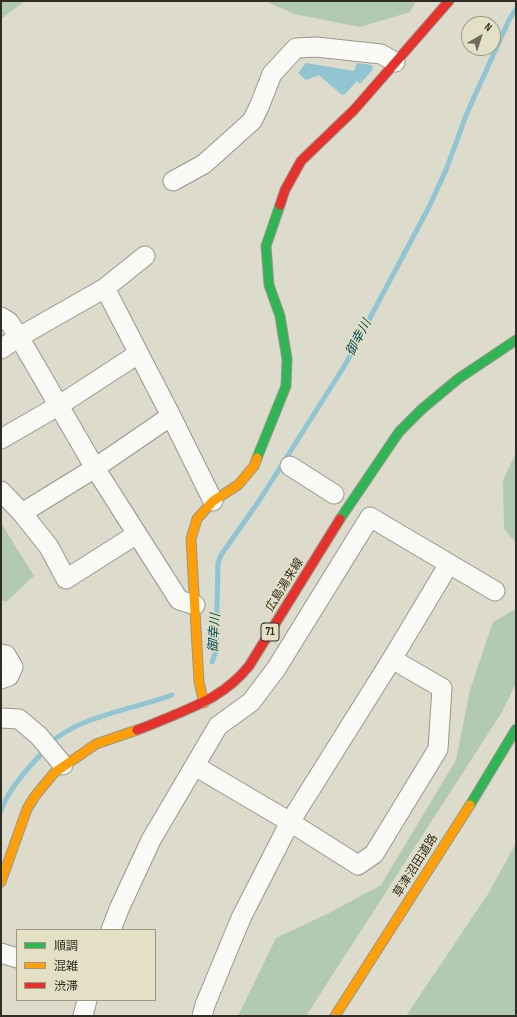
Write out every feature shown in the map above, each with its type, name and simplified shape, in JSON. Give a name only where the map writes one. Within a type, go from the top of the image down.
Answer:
[{"type":"street","points":[[204,703],[199,682],[191,540],[197,519],[213,501],[238,485],[254,466],[286,386],[287,359],[280,316],[269,285],[266,246],[285,190],[301,161],[354,110],[449,1]]},
{"type":"street","points":[[173,181],[204,164],[252,122],[272,74],[296,48],[316,47],[381,54],[395,62]]},
{"type":"street","points":[[1,349],[19,337],[105,288],[144,256]]},
{"type":"street","points":[[105,288],[213,501]]},
{"type":"street","points":[[1,317],[9,322],[19,337],[95,468],[179,600],[195,605]]},
{"type":"street","name":"広島湯来線","points":[[1,882],[27,810],[35,796],[54,773],[63,765],[96,744],[140,729],[204,703],[224,692],[249,666],[349,504],[399,432],[422,409],[458,380],[516,340]]},
{"type":"street","points":[[1,439],[58,406],[138,354]]},
{"type":"street","points":[[22,513],[95,468],[171,416]]},
{"type":"street","points":[[290,466],[334,494]]},
{"type":"street","points":[[1,490],[22,513],[49,548],[66,579],[137,534]]},
{"type":"street","points":[[111,929],[151,840],[196,766],[218,726],[251,702],[276,669],[366,515],[495,591]]},
{"type":"street","points":[[202,1016],[204,1005],[241,918],[290,822],[392,659],[449,564]]},
{"type":"street","points":[[1,654],[6,655],[13,667],[9,676],[1,679]]},
{"type":"street","points":[[196,766],[290,822],[358,865],[374,854],[438,750],[442,688],[392,659]]},
{"type":"street","points":[[1,718],[19,719],[39,736],[63,765]]},
{"type":"street","name":"草津沼田道路","points":[[335,1016],[483,784],[516,729]]},
{"type":"street","points":[[1,953],[16,958]]},
{"type":"street","points":[[83,1016],[87,1001]]},
{"type":"green space","points":[[1,1],[25,1],[1,19]]},
{"type":"green space","points":[[265,1],[416,1],[410,12],[360,27],[294,14]]},
{"type":"green space","points":[[516,453],[516,543],[504,529],[503,480]]},
{"type":"green space","points":[[1,523],[34,576],[6,602],[1,600]]},
{"type":"green space","points":[[516,609],[516,683],[502,712],[306,1016],[238,1016],[276,938],[329,913],[381,885],[456,760],[470,690],[493,622]]},
{"type":"green space","points":[[516,843],[516,1016],[406,1016],[488,894]]},
{"type":"water","points":[[306,63],[354,71],[357,63],[372,65],[373,69],[360,84],[357,81],[345,94],[342,95],[319,75],[306,80],[298,73]]},
{"type":"waterway","name":"御幸川","points":[[212,662],[216,651],[218,563],[221,555],[259,501],[345,365],[429,207],[446,170],[467,113],[509,20],[516,9]]},
{"type":"waterway","name":"御幸川","points":[[50,744],[61,735],[91,720],[172,695]]},
{"type":"waterway","name":"御幸川","points":[[1,811],[14,787],[45,750]]},
{"type":"traffic: fast","points":[[257,458],[286,386],[287,359],[280,316],[269,285],[266,246],[280,205]]},
{"type":"traffic: fast","points":[[340,519],[399,432],[422,409],[458,379],[516,340]]},
{"type":"traffic: fast","points":[[470,805],[516,729]]},
{"type":"traffic: slow","points":[[204,703],[199,682],[191,539],[197,519],[213,501],[238,485],[254,466],[257,458]]},
{"type":"traffic: slow","points":[[1,882],[27,809],[35,796],[54,773],[96,744],[137,730]]},
{"type":"traffic: slow","points":[[335,1016],[470,805]]},
{"type":"traffic: jam","points":[[280,205],[285,190],[301,161],[354,110],[449,1]]},
{"type":"traffic: jam","points":[[137,730],[204,702],[223,690],[241,675],[249,666],[340,519]]}]
